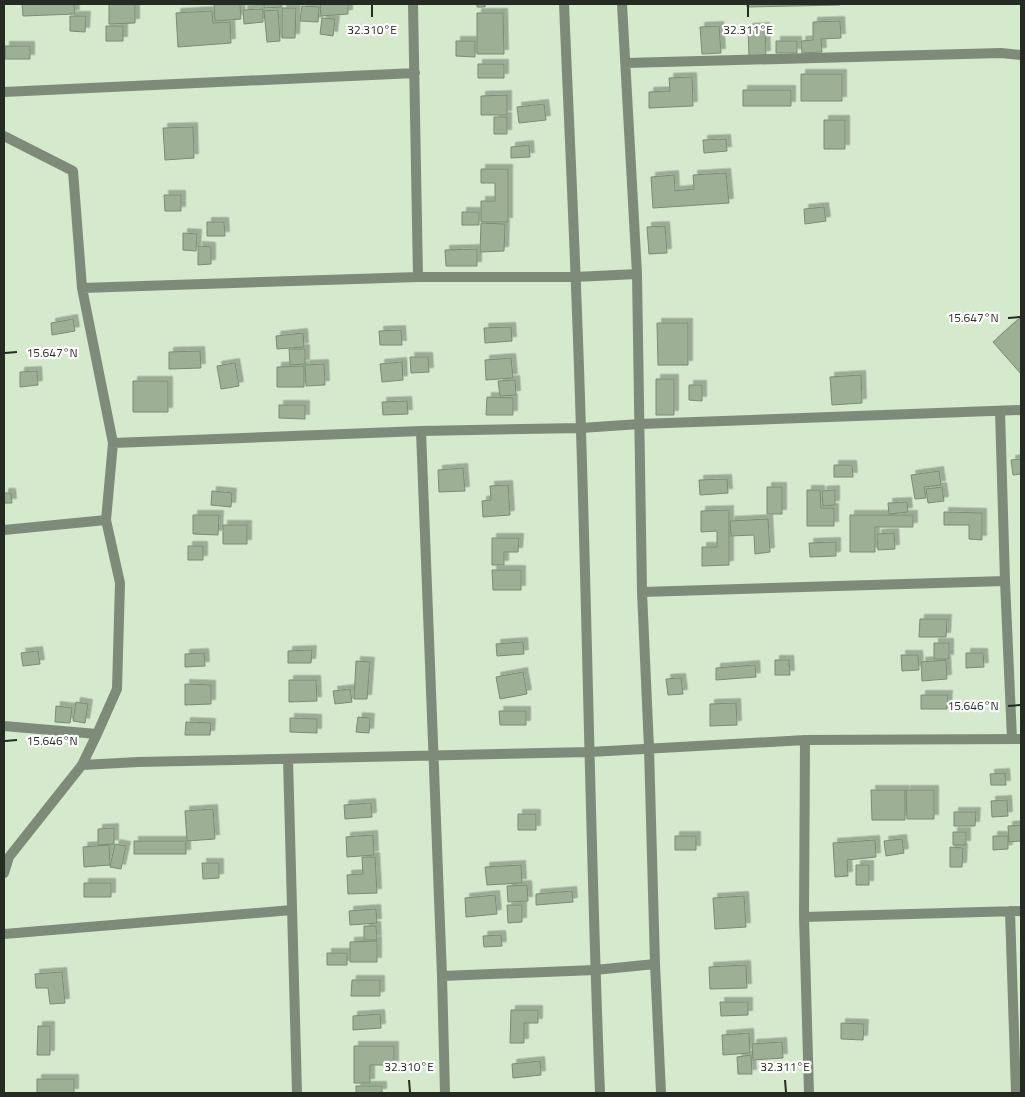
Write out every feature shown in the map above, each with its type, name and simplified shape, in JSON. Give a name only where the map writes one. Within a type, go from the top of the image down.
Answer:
[{"type":"street","points":[[414,4],[418,277]]},
{"type":"street","points":[[564,4],[581,428],[600,1093]]},
{"type":"street","points":[[622,4],[637,274],[642,592],[649,748],[654,964],[661,1093]]},
{"type":"street","points":[[626,63],[1000,53],[1021,55]]},
{"type":"street","points":[[4,92],[415,73]]},
{"type":"street","points":[[4,136],[74,172],[82,288],[113,443],[106,520],[120,584],[117,689],[82,765],[6,857],[4,873]]},
{"type":"street","points":[[82,288],[418,277],[575,277],[637,274]]},
{"type":"street","points":[[113,443],[421,431],[581,428],[640,424],[1021,410]]},
{"type":"street","points":[[82,765],[138,762],[590,752],[805,740],[1017,739],[1005,581],[1000,411]]},
{"type":"street","points":[[421,431],[445,1093]]},
{"type":"street","points":[[4,530],[106,520]]},
{"type":"street","points":[[642,592],[1005,581]]},
{"type":"street","points":[[4,726],[97,734]]},
{"type":"street","points":[[805,740],[804,916],[809,1093]]},
{"type":"street","points":[[288,759],[297,1093]]},
{"type":"street","points":[[4,934],[292,910]]},
{"type":"street","points":[[1010,911],[1016,1093]]},
{"type":"street","points":[[804,916],[1021,911]]},
{"type":"street","points":[[442,976],[595,970],[654,964]]},
{"type":"building","points":[[22,4],[74,4],[75,14],[23,16]]},
{"type":"building","points":[[109,4],[135,4],[135,23],[109,24]]},
{"type":"building","points":[[214,4],[240,4],[241,19],[215,21]]},
{"type":"building","points":[[264,4],[281,4],[281,7],[264,8]]},
{"type":"building","points":[[320,4],[348,4],[348,14],[321,16]]},
{"type":"building","points":[[477,4],[485,4],[485,7],[477,7]]},
{"type":"building","points":[[747,4],[840,4],[840,5],[747,7]]},
{"type":"building","points":[[302,6],[319,7],[318,22],[300,21]]},
{"type":"building","points":[[282,8],[296,8],[295,38],[282,38]]},
{"type":"building","points":[[263,9],[263,22],[244,24],[243,10]]},
{"type":"building","points":[[278,10],[280,41],[267,42],[264,11]]},
{"type":"building","points":[[212,11],[213,23],[230,22],[231,43],[178,47],[176,13]]},
{"type":"building","points":[[477,13],[503,13],[504,54],[477,54]]},
{"type":"building","points":[[70,16],[86,16],[85,32],[70,31]]},
{"type":"building","points":[[322,18],[335,19],[333,36],[320,34]]},
{"type":"building","points":[[840,21],[841,38],[821,39],[822,52],[802,53],[801,41],[813,40],[813,22]]},
{"type":"building","points":[[106,26],[123,26],[123,41],[106,41]]},
{"type":"building","points":[[719,26],[721,53],[702,54],[700,27]]},
{"type":"building","points":[[765,27],[766,55],[749,56],[748,28]]},
{"type":"building","points":[[456,41],[475,41],[475,57],[456,56]]},
{"type":"building","points":[[776,41],[797,41],[797,53],[776,53]]},
{"type":"building","points":[[5,46],[30,46],[30,59],[5,59]]},
{"type":"building","points":[[478,64],[504,64],[504,78],[478,78]]},
{"type":"building","points":[[801,74],[842,74],[842,101],[801,101]]},
{"type":"building","points":[[692,77],[693,106],[649,108],[649,92],[670,91],[669,78]]},
{"type":"building","points":[[743,90],[791,90],[791,106],[743,106]]},
{"type":"building","points":[[507,95],[507,115],[481,115],[481,96]]},
{"type":"building","points":[[544,104],[546,120],[519,123],[517,107]]},
{"type":"building","points":[[494,117],[507,117],[507,134],[494,134]]},
{"type":"building","points":[[824,120],[845,120],[845,149],[824,149]]},
{"type":"building","points":[[193,127],[194,158],[165,160],[163,128]]},
{"type":"building","points":[[726,139],[727,151],[704,153],[703,140]]},
{"type":"building","points":[[529,145],[530,157],[511,158],[511,147]]},
{"type":"building","points":[[481,169],[508,169],[508,222],[481,222],[481,201],[495,201],[495,183],[481,183]]},
{"type":"building","points":[[726,173],[729,203],[653,208],[651,177],[674,175],[675,191],[694,189],[693,175]]},
{"type":"building","points":[[164,195],[181,195],[181,211],[165,211]]},
{"type":"building","points":[[824,207],[826,221],[805,224],[804,209]]},
{"type":"building","points":[[462,212],[479,212],[479,225],[462,225]]},
{"type":"building","points":[[207,222],[224,222],[225,236],[207,236]]},
{"type":"building","points":[[481,223],[505,224],[504,251],[480,252]]},
{"type":"building","points":[[665,226],[667,253],[649,254],[647,227]]},
{"type":"building","points":[[183,233],[197,234],[196,251],[183,250]]},
{"type":"building","points":[[198,246],[211,247],[211,264],[198,265]]},
{"type":"building","points":[[477,249],[477,266],[446,266],[445,250]]},
{"type":"building","points":[[1021,317],[1021,374],[993,342]]},
{"type":"building","points":[[73,319],[75,331],[52,335],[51,323]]},
{"type":"building","points":[[657,323],[688,323],[688,365],[658,365]]},
{"type":"building","points":[[511,327],[512,341],[485,343],[484,328]]},
{"type":"building","points":[[401,330],[402,345],[380,345],[379,331]]},
{"type":"building","points":[[303,333],[304,347],[277,349],[276,336]]},
{"type":"building","points":[[289,349],[305,349],[305,364],[290,365]]},
{"type":"building","points":[[200,351],[201,368],[169,369],[169,352]]},
{"type":"building","points":[[410,357],[428,357],[429,372],[411,373]]},
{"type":"building","points":[[511,358],[513,378],[486,380],[485,360]]},
{"type":"building","points":[[402,362],[403,380],[382,382],[380,364]]},
{"type":"building","points":[[235,363],[239,386],[221,389],[217,366]]},
{"type":"building","points":[[324,364],[325,385],[306,386],[305,365]]},
{"type":"building","points":[[304,366],[304,387],[277,387],[277,367]]},
{"type":"building","points":[[37,371],[38,385],[20,387],[20,372]]},
{"type":"building","points":[[861,375],[862,403],[832,405],[830,377]]},
{"type":"building","points":[[656,379],[674,379],[674,415],[656,415]]},
{"type":"building","points":[[515,380],[516,395],[500,396],[498,381]]},
{"type":"building","points":[[133,381],[168,381],[168,412],[133,412]]},
{"type":"building","points":[[689,385],[702,385],[702,401],[689,400]]},
{"type":"building","points":[[487,397],[513,398],[513,415],[486,415]]},
{"type":"building","points":[[407,401],[408,414],[383,415],[382,402]]},
{"type":"building","points":[[279,405],[305,405],[305,419],[279,418]]},
{"type":"building","points":[[1021,459],[1021,474],[1013,475],[1011,460]]},
{"type":"building","points":[[834,465],[852,465],[853,477],[834,477]]},
{"type":"building","points":[[463,468],[465,491],[439,492],[438,470]]},
{"type":"building","points":[[939,471],[941,485],[924,487],[926,498],[915,499],[911,475]]},
{"type":"building","points":[[727,479],[728,493],[700,495],[699,480]]},
{"type":"building","points":[[508,485],[510,515],[483,517],[482,501],[491,500],[490,486]]},
{"type":"building","points":[[767,487],[782,487],[782,514],[767,514]]},
{"type":"building","points":[[942,487],[944,501],[928,503],[926,489]]},
{"type":"building","points":[[807,490],[820,490],[821,508],[834,508],[834,526],[807,526]]},
{"type":"building","points":[[835,490],[835,505],[823,506],[822,491]]},
{"type":"building","points":[[212,491],[232,493],[231,507],[211,505]]},
{"type":"building","points":[[4,493],[11,493],[12,503],[4,503]]},
{"type":"building","points":[[907,502],[908,512],[889,514],[888,503]]},
{"type":"building","points":[[729,510],[729,565],[702,566],[702,547],[717,547],[717,531],[701,532],[701,511]]},
{"type":"building","points":[[944,512],[982,513],[982,540],[969,539],[969,525],[944,525]]},
{"type":"building","points":[[193,515],[219,515],[218,535],[193,534]]},
{"type":"building","points":[[850,515],[913,515],[913,527],[875,527],[875,552],[850,552]]},
{"type":"building","points":[[768,519],[770,552],[755,554],[754,535],[731,536],[730,521]]},
{"type":"building","points":[[223,525],[247,525],[247,544],[223,544]]},
{"type":"building","points":[[894,533],[895,549],[878,550],[877,534]]},
{"type":"building","points":[[492,538],[519,538],[518,552],[504,552],[504,565],[492,565]]},
{"type":"building","points":[[836,542],[836,556],[810,557],[809,543]]},
{"type":"building","points":[[188,546],[203,546],[203,560],[188,560]]},
{"type":"building","points":[[492,570],[521,570],[521,590],[493,590]]},
{"type":"building","points":[[920,619],[947,619],[946,637],[919,637]]},
{"type":"building","points":[[523,642],[524,654],[497,656],[496,644]]},
{"type":"building","points":[[934,643],[949,643],[949,659],[934,659]]},
{"type":"building","points":[[312,650],[311,663],[288,663],[288,651]]},
{"type":"building","points":[[38,651],[40,664],[23,666],[21,653]]},
{"type":"building","points":[[204,653],[205,666],[185,667],[185,654]]},
{"type":"building","points":[[966,653],[983,653],[984,667],[966,668]]},
{"type":"building","points":[[901,655],[918,655],[919,670],[902,671]]},
{"type":"building","points":[[775,660],[789,660],[790,675],[775,675]]},
{"type":"building","points":[[946,660],[947,679],[922,681],[921,662]]},
{"type":"building","points":[[356,661],[370,662],[367,699],[354,699]]},
{"type":"building","points":[[755,665],[756,677],[716,680],[716,668]]},
{"type":"building","points":[[523,672],[527,694],[500,699],[496,677]]},
{"type":"building","points":[[681,678],[683,694],[668,695],[666,679]]},
{"type":"building","points":[[289,680],[316,680],[317,701],[289,702]]},
{"type":"building","points":[[185,684],[211,685],[211,704],[185,705]]},
{"type":"building","points":[[350,689],[352,702],[335,704],[333,691]]},
{"type":"building","points":[[921,695],[948,695],[947,709],[921,709]]},
{"type":"building","points":[[76,702],[88,704],[85,723],[73,721]]},
{"type":"building","points":[[736,703],[737,725],[710,726],[710,704]]},
{"type":"building","points":[[56,706],[72,708],[70,723],[55,722]]},
{"type":"building","points":[[499,711],[526,711],[526,725],[500,725]]},
{"type":"building","points":[[358,717],[370,718],[369,733],[356,732]]},
{"type":"building","points":[[290,718],[317,719],[317,733],[290,732]]},
{"type":"building","points":[[186,722],[211,723],[210,735],[185,735]]},
{"type":"building","points":[[1005,773],[1006,785],[991,785],[990,774]]},
{"type":"building","points":[[871,790],[905,790],[905,820],[872,820]]},
{"type":"building","points":[[906,790],[934,790],[934,819],[907,819]]},
{"type":"building","points":[[1007,800],[1008,816],[992,817],[991,801]]},
{"type":"building","points":[[371,803],[372,817],[345,819],[344,805]]},
{"type":"building","points":[[213,809],[215,839],[187,841],[185,811]]},
{"type":"building","points":[[954,812],[976,812],[975,826],[954,826]]},
{"type":"building","points":[[518,814],[536,814],[536,830],[518,830]]},
{"type":"building","points":[[1021,825],[1021,841],[1009,842],[1008,826]]},
{"type":"building","points":[[114,828],[114,844],[98,845],[98,829]]},
{"type":"building","points":[[953,832],[966,832],[966,845],[953,845]]},
{"type":"building","points":[[373,835],[374,855],[347,857],[346,837]]},
{"type":"building","points":[[675,836],[696,836],[696,850],[675,850]]},
{"type":"building","points":[[993,836],[1008,836],[1008,849],[993,850]]},
{"type":"building","points":[[902,839],[904,853],[886,856],[884,841]]},
{"type":"building","points":[[875,840],[876,857],[847,860],[848,876],[835,877],[833,843]]},
{"type":"building","points":[[134,841],[186,841],[186,854],[134,854]]},
{"type":"building","points":[[115,844],[126,846],[121,869],[110,867]]},
{"type":"building","points":[[109,845],[110,865],[84,867],[83,847]]},
{"type":"building","points":[[950,847],[963,848],[962,867],[950,867]]},
{"type":"building","points":[[362,857],[375,857],[377,893],[348,894],[347,875],[363,874]]},
{"type":"building","points":[[202,863],[219,863],[219,878],[203,879]]},
{"type":"building","points":[[521,865],[522,883],[487,885],[485,867]]},
{"type":"building","points":[[856,865],[869,865],[869,885],[856,885]]},
{"type":"building","points":[[84,883],[111,883],[111,897],[84,897]]},
{"type":"building","points":[[527,885],[528,901],[508,902],[507,886]]},
{"type":"building","points":[[572,891],[573,902],[536,905],[536,894]]},
{"type":"building","points":[[495,895],[497,914],[466,917],[465,898]]},
{"type":"building","points":[[744,896],[746,927],[715,929],[713,898]]},
{"type":"building","points":[[507,905],[522,905],[522,922],[508,923]]},
{"type":"building","points":[[376,909],[377,923],[350,925],[349,911]]},
{"type":"building","points":[[364,926],[376,926],[377,940],[364,940]]},
{"type":"building","points":[[501,935],[502,946],[484,947],[483,936]]},
{"type":"building","points":[[377,941],[377,962],[350,962],[350,942]]},
{"type":"building","points":[[327,953],[347,953],[347,965],[327,965]]},
{"type":"building","points":[[746,965],[747,988],[710,989],[709,967]]},
{"type":"building","points":[[62,972],[65,1003],[50,1004],[48,988],[36,988],[35,974]]},
{"type":"building","points":[[352,980],[380,980],[380,996],[351,996]]},
{"type":"building","points":[[720,1002],[748,1002],[748,1015],[721,1016]]},
{"type":"building","points":[[511,1010],[538,1010],[538,1023],[524,1023],[524,1043],[510,1043]]},
{"type":"building","points":[[380,1014],[381,1028],[353,1030],[353,1016]]},
{"type":"building","points":[[841,1023],[864,1024],[863,1040],[841,1039]]},
{"type":"building","points":[[38,1026],[50,1026],[50,1055],[37,1055]]},
{"type":"building","points":[[749,1033],[750,1053],[723,1055],[722,1035]]},
{"type":"building","points":[[782,1042],[783,1058],[753,1060],[752,1044]]},
{"type":"building","points":[[354,1046],[394,1046],[394,1065],[370,1065],[370,1083],[354,1083]]},
{"type":"building","points":[[751,1055],[752,1074],[738,1074],[737,1057]]},
{"type":"building","points":[[540,1061],[541,1075],[513,1078],[512,1064]]},
{"type":"building","points":[[37,1079],[74,1079],[74,1093],[37,1093]]},
{"type":"building","points":[[356,1086],[382,1086],[382,1093],[356,1093]]}]
